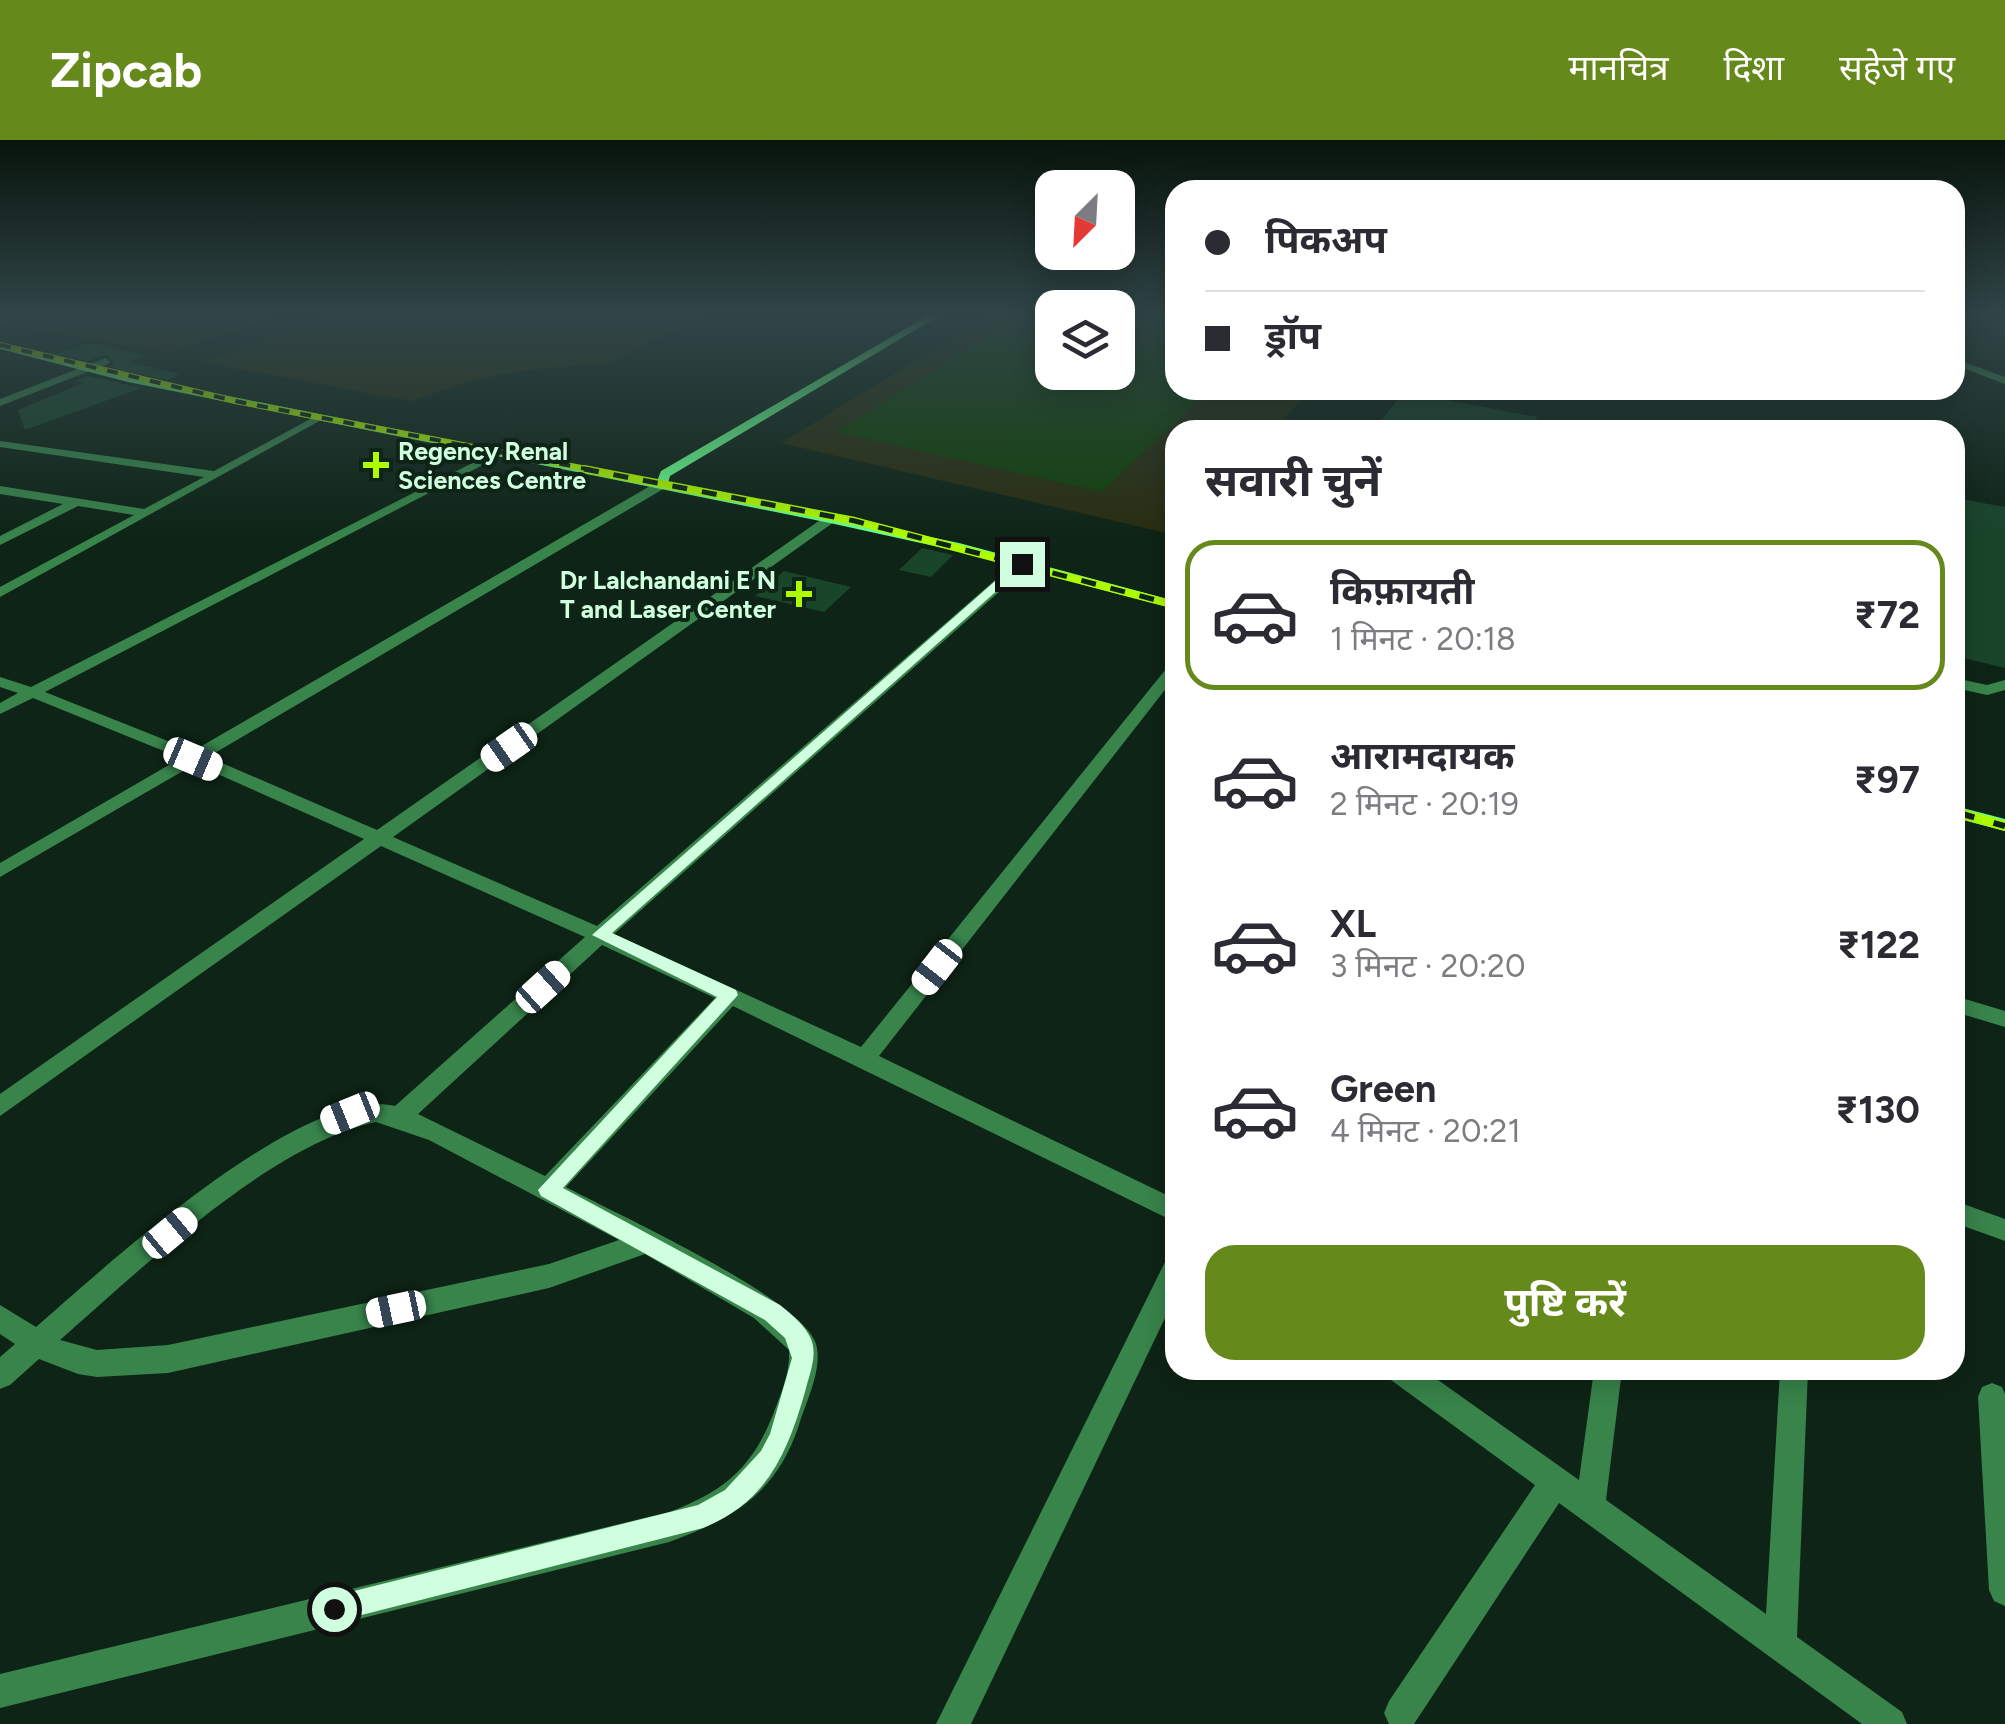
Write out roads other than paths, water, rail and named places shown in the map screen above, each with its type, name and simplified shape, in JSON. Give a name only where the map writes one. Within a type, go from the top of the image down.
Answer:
[{"type":"main road","points":[[176,388],[500,453],[669,478],[1165,601]]},
{"type":"main road","points":[[223,388],[970,539],[1165,590]]},
{"type":"main road","points":[[669,478],[739,430],[811,388]]},
{"type":"main road","points":[[1965,802],[2005,812]]},
{"type":"main road","points":[[1965,815],[2005,825]]},
{"type":"street","points":[[0,403],[37,388]]},
{"type":"street","points":[[0,593],[318,419]]},
{"type":"street","points":[[0,444],[217,475]]},
{"type":"street","points":[[0,709],[500,453]]},
{"type":"street","points":[[0,871],[669,478]]},
{"type":"street","points":[[0,490],[146,513]]},
{"type":"street","points":[[0,541],[76,502]]},
{"type":"street","points":[[0,1106],[830,519]]},
{"type":"street","points":[[400,1116],[1022,564]]},
{"type":"street","points":[[866,1057],[1165,680]]},
{"type":"street","points":[[0,682],[381,838],[600,935],[866,1057],[1165,1206]]},
{"type":"street","points":[[1965,685],[1987,690],[2005,702]]},
{"type":"street","points":[[1987,690],[2005,685]]},
{"type":"street","points":[[548,1190],[730,995]]},
{"type":"street","points":[[1965,1007],[2005,1020]]},
{"type":"street","points":[[0,1375],[224,1189],[280,1150],[350,1113],[400,1116],[548,1190],[772,1312],[802,1344],[803,1358],[780,1438],[757,1476],[733,1498],[703,1516],[669,1528],[0,1690]]},
{"type":"street","points":[[1965,1216],[2005,1230]]},
{"type":"street","points":[[0,1318],[36,1344],[78,1364],[114,1366],[168,1359],[549,1276],[644,1243]]},
{"type":"street","points":[[953,1724],[1165,1289]]},
{"type":"street","points":[[1415,1380],[1890,1724]]},
{"type":"street","points":[[1590,1507],[1607,1380]]},
{"type":"street","points":[[1780,1644],[1793,1380]]},
{"type":"street","points":[[1992,1398],[2005,1590]]},
{"type":"street","points":[[1401,1713],[1555,1482]]},
{"type":"railway","points":[[180,388],[597,471]]},
{"type":"railway","points":[[584,469],[855,521],[1165,602]]},
{"type":"railway","points":[[1965,815],[2005,826]]},
{"type":"place","name":"Regency Renal Sciences Centre","points":[[376,465]]},
{"type":"place","name":"Dr Lalchandani E N T and Laser Center","points":[[799,594]]}]
